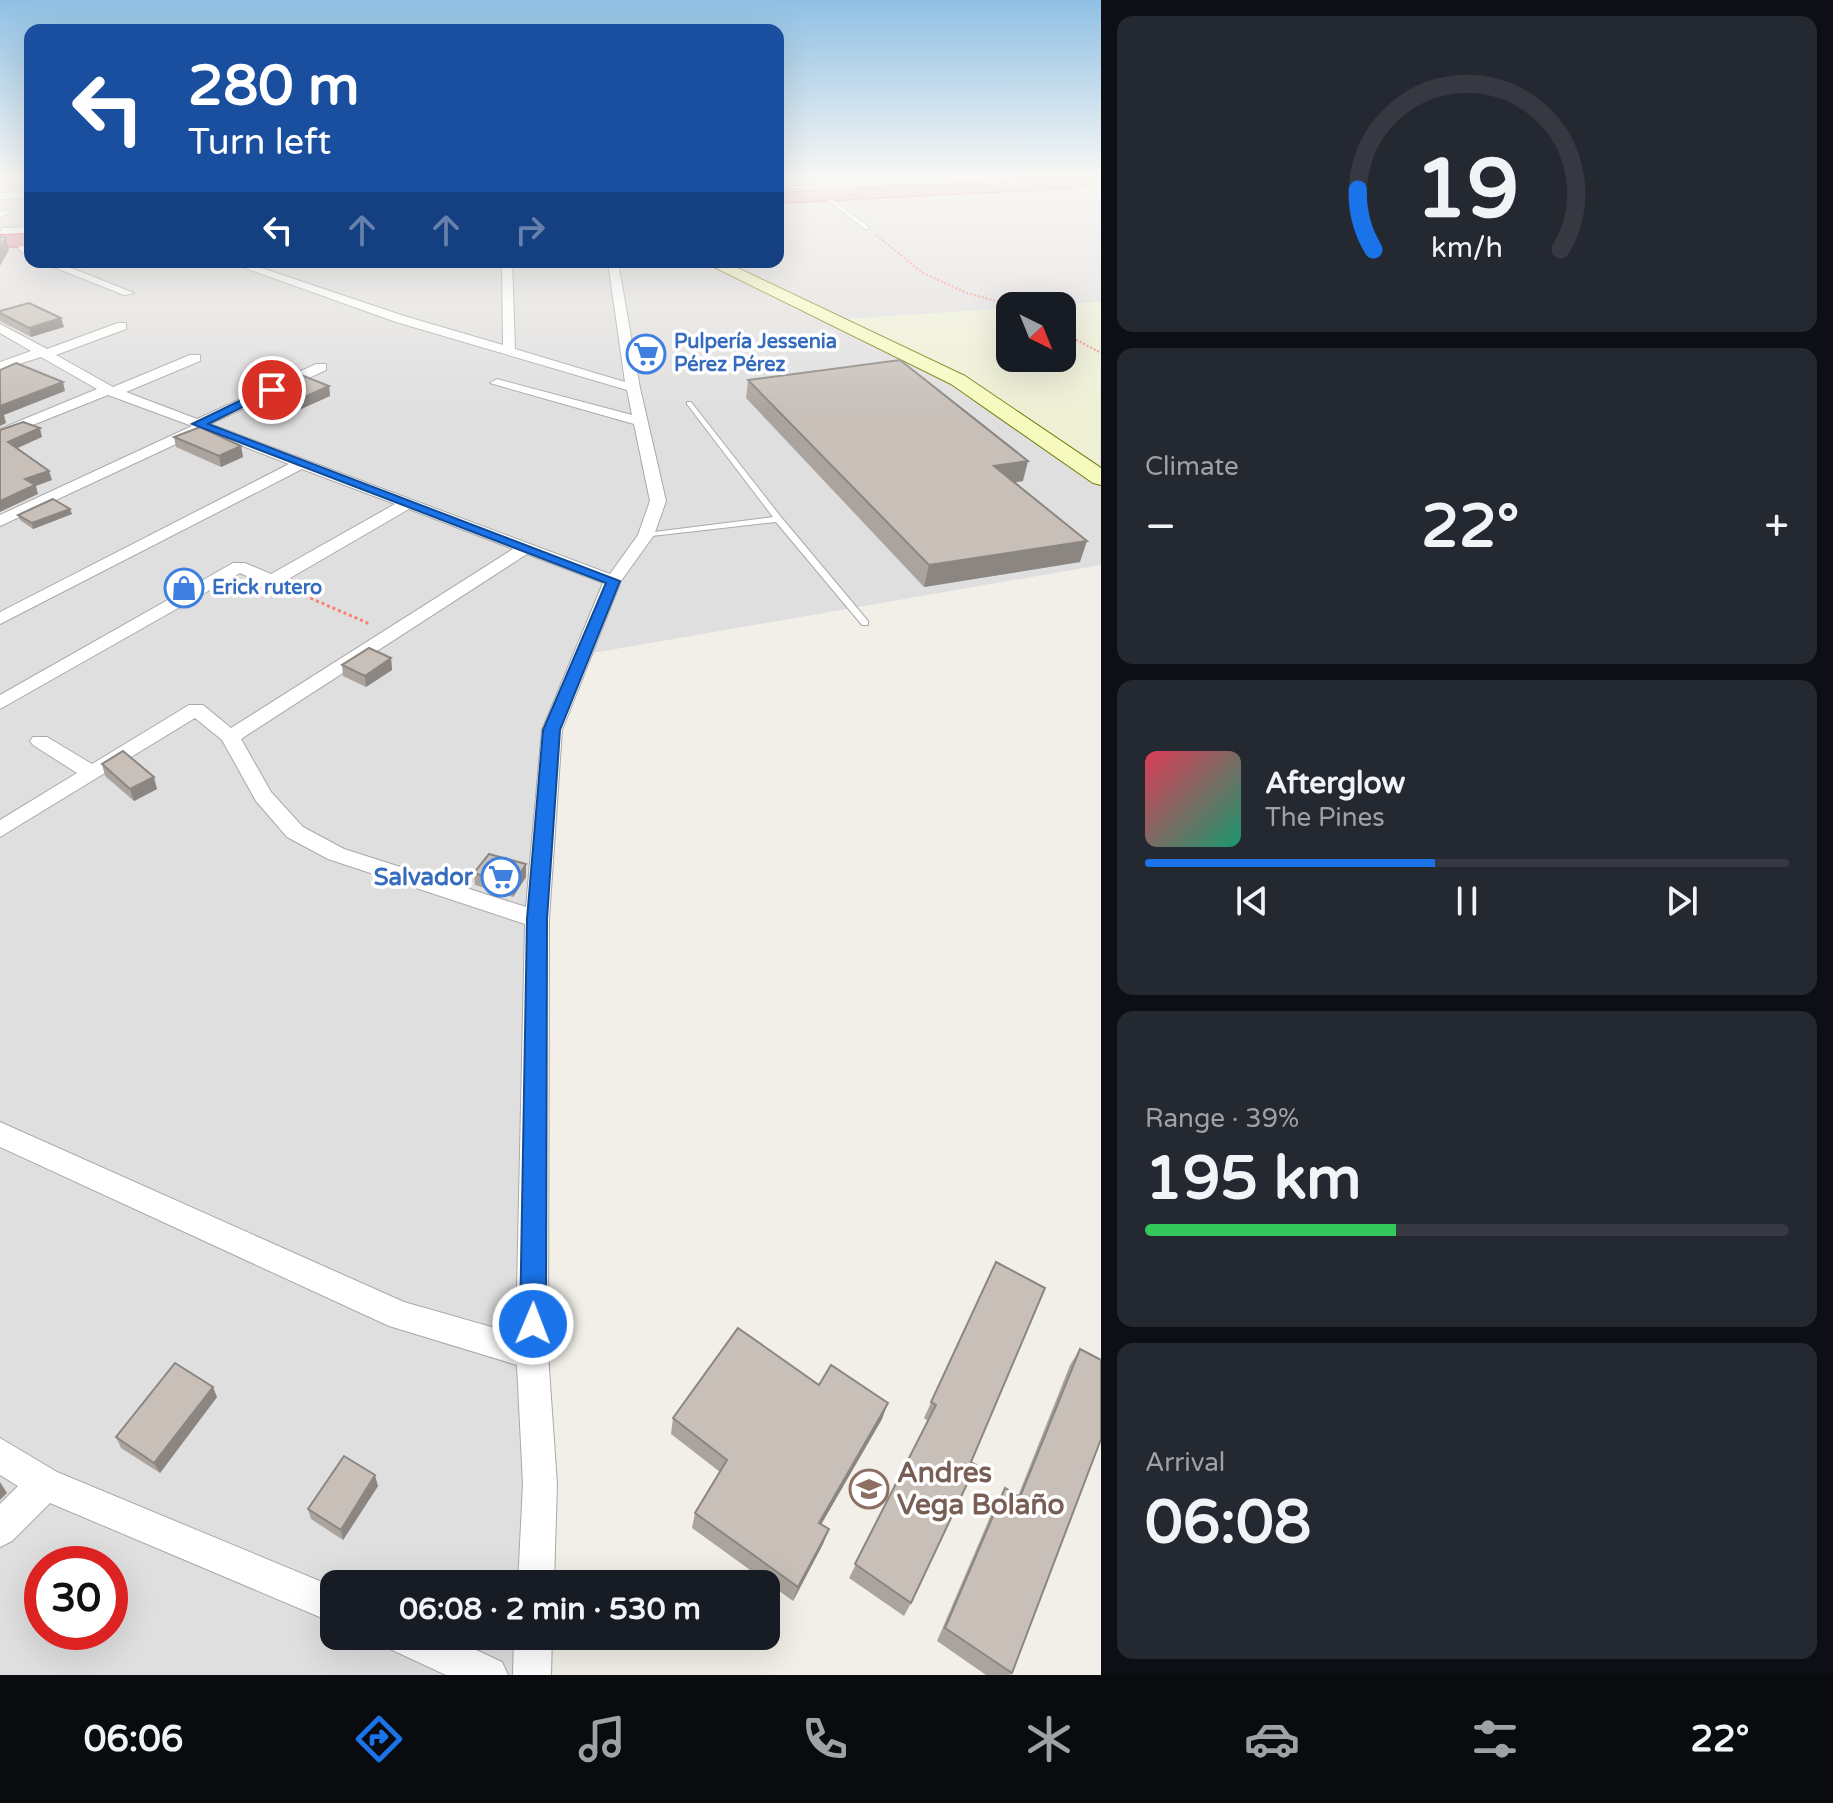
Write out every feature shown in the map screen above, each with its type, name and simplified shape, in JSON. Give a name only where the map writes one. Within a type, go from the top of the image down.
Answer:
[{"type":"street","points":[[62,268],[128,293]]},
{"type":"street","points":[[251,268],[509,352],[633,388]]},
{"type":"street","points":[[507,268],[509,352]]},
{"type":"street","points":[[537,1570],[540,1484],[532,1354],[537,919],[552,730],[613,581],[646,535],[658,501],[633,388],[614,268]]},
{"type":"street","points":[[725,268],[958,380],[1101,478]]},
{"type":"street","points":[[0,366],[122,326]]},
{"type":"street","points":[[0,328],[111,391],[613,581]]},
{"type":"street","points":[[0,434],[195,358]]},
{"type":"street","points":[[0,521],[321,367]]},
{"type":"street","points":[[497,383],[642,422]]},
{"type":"street","points":[[0,619],[302,463]]},
{"type":"street","points":[[0,703],[239,567],[272,581],[408,503]]},
{"type":"street","points":[[230,737],[525,548]]},
{"type":"street","points":[[0,830],[196,709],[230,737],[263,796],[295,832],[336,854],[537,919]]},
{"type":"street","points":[[40,741],[91,773]]},
{"type":"street","points":[[0,1134],[400,1316],[532,1354]]},
{"type":"street","points":[[0,1455],[45,1484],[320,1599]]},
{"type":"street","points":[[0,1529],[45,1484]]},
{"type":"street","points":[[434,1650],[489,1675]]},
{"type":"street","points":[[532,1675],[533,1650]]},
{"type":"lane","points":[[689,403],[778,519],[865,623]]},
{"type":"lane","points":[[646,535],[778,519]]},
{"type":"path","points":[[902,256],[923,273],[967,293],[996,301]]},
{"type":"path","points":[[1076,340],[1101,353]]},
{"type":"path","points":[[272,581],[391,633]]},
{"type":"shaded area","points":[[0,256],[24,256],[24,268],[784,268],[784,256],[1101,256],[1101,565],[581,655],[552,730],[540,1570],[320,1570],[320,1650],[536,1650],[535,1675],[0,1675]]},
{"type":"green space","points":[[1101,302],[1100,465],[951,371],[846,319],[996,309],[996,372],[1076,372],[1076,304]]},
{"type":"building","points":[[29,303],[61,318],[29,328],[0,313]]},
{"type":"building","points":[[900,360],[1028,461],[994,466],[1087,541],[929,565],[748,380]]},
{"type":"building","points":[[16,363],[63,382],[0,406],[0,370]]},
{"type":"building","points":[[301,375],[329,386],[280,408],[251,398]]},
{"type":"building","points":[[23,422],[40,428],[8,442],[49,471],[25,479],[35,485],[0,501],[0,430]]},
{"type":"building","points":[[200,427],[241,446],[219,456],[174,437]]},
{"type":"building","points":[[53,499],[70,509],[32,523],[18,515]]},
{"type":"building","points":[[369,648],[391,658],[365,676],[342,665]]},
{"type":"building","points":[[123,751],[154,777],[130,789],[102,764]]},
{"type":"building","points":[[489,854],[526,864],[513,885],[474,873]]},
{"type":"building","points":[[996,1262],[1045,1288],[971,1462],[976,1465],[911,1603],[855,1564],[936,1405],[931,1402]]},
{"type":"building","points":[[738,1328],[819,1385],[831,1365],[888,1403],[819,1523],[829,1529],[798,1587],[780,1574],[780,1570],[774,1570],[695,1513],[727,1460],[673,1418]]},
{"type":"building","points":[[1080,1349],[1101,1360],[1101,1439],[1012,1673],[945,1628],[1005,1488],[1020,1497]]},
{"type":"building","points":[[175,1363],[213,1387],[154,1463],[116,1437]]},
{"type":"building","points":[[344,1456],[375,1475],[341,1530],[308,1509]]},
{"type":"place","name":"Pulpería Jessenia Pérez Pérez","points":[[646,354]]},
{"type":"place","name":"Erick rutero","points":[[184,588]]},
{"type":"place","name":"Salvador","points":[[501,877]]},
{"type":"place","name":"Andres Vega Bolaño","points":[[869,1489]]},
{"type":"route","points":[[272,390],[198,424],[613,581],[552,730],[537,919],[533,1324]]}]
